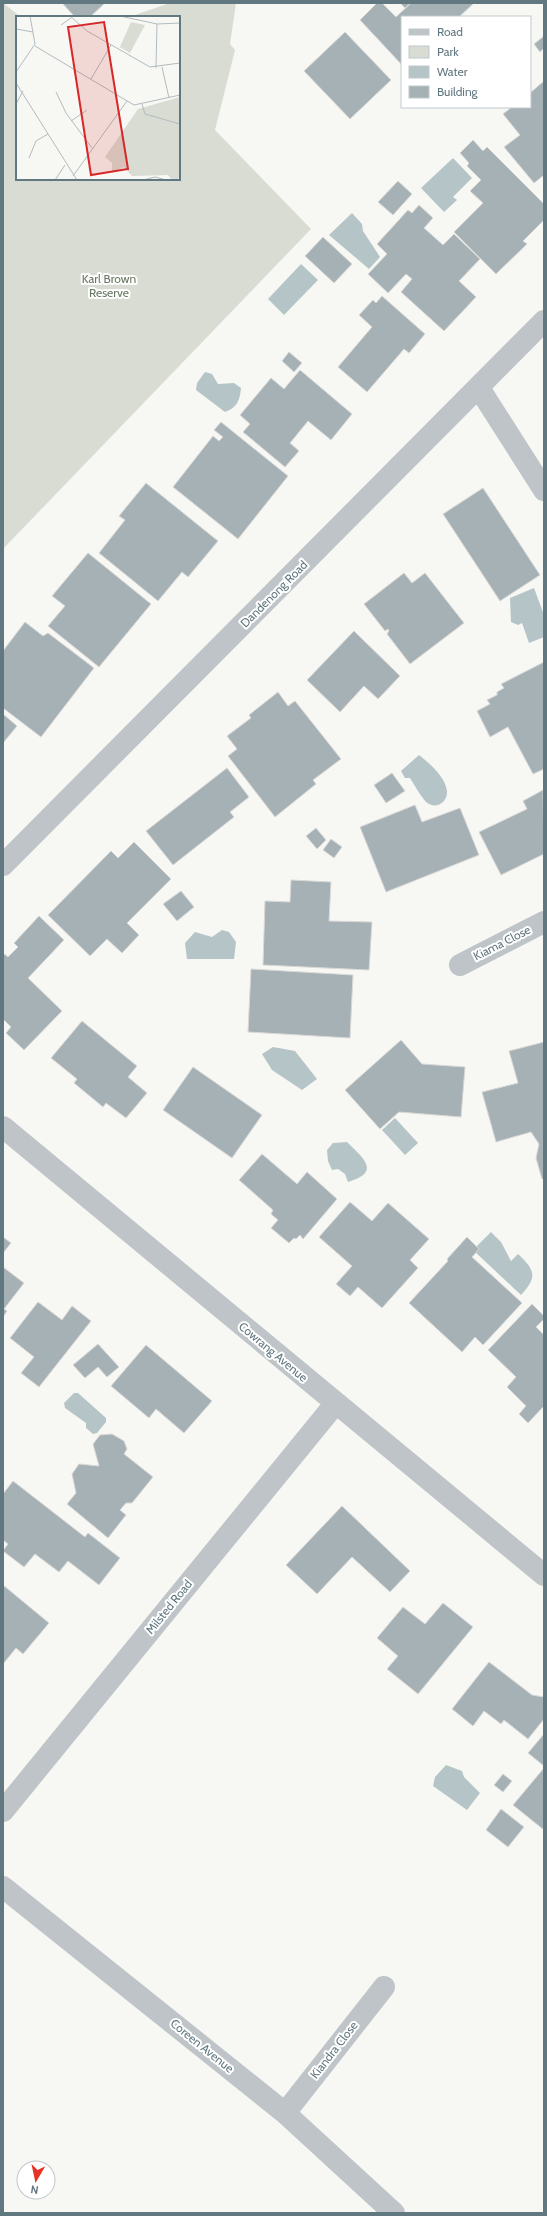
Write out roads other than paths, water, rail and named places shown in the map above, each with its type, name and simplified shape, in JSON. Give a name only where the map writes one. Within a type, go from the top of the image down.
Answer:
[{"type":"street","name":"Dandenong Road","points":[[3,865],[544,322]]},
{"type":"street","points":[[479,388],[544,490]]},
{"type":"street","name":"Kiama Close","points":[[460,965],[544,922]]},
{"type":"street","name":"Cowrang Avenue","points":[[3,1127],[334,1404],[544,1575]]},
{"type":"street","name":"Milsted Road","points":[[3,1811],[334,1404]]},
{"type":"street","name":"Coreen Avenue","points":[[3,1886],[285,2113],[394,2213]]},
{"type":"street","name":"Kiandra Close","points":[[285,2113],[384,1987]]},
{"type":"water","points":[[453,158],[472,178],[453,197],[457,200],[444,212],[421,188]]},
{"type":"water","points":[[352,213],[362,224],[363,231],[380,257],[369,269],[329,235]]},
{"type":"water","points":[[301,264],[318,280],[284,315],[268,299]]},
{"type":"water","points":[[205,372],[212,374],[218,384],[234,383],[241,388],[239,400],[235,406],[225,412],[196,390],[197,383]]},
{"type":"water","points":[[534,588],[544,615],[544,637],[529,643],[522,623],[518,625],[511,622],[510,598]]},
{"type":"water","points":[[419,755],[440,775],[446,786],[447,795],[440,804],[433,805],[426,802],[410,778],[405,778],[401,771]]},
{"type":"water","points":[[222,930],[229,932],[236,942],[234,959],[187,959],[185,943],[195,932],[212,937]]},
{"type":"water","points":[[273,1047],[295,1051],[317,1079],[302,1090],[272,1070],[262,1054]]},
{"type":"water","points":[[395,1118],[418,1143],[405,1155],[382,1130]]},
{"type":"water","points":[[347,1142],[363,1159],[367,1169],[364,1174],[348,1182],[345,1174],[338,1169],[332,1170],[328,1161],[327,1150],[333,1143]]},
{"type":"water","points":[[491,1232],[501,1242],[511,1261],[518,1254],[531,1269],[532,1278],[521,1295],[473,1250]]},
{"type":"water","points":[[74,1393],[78,1393],[106,1418],[106,1422],[97,1433],[93,1434],[86,1428],[86,1423],[65,1408],[64,1403]]},
{"type":"water","points":[[446,1765],[462,1771],[464,1777],[480,1793],[467,1810],[433,1786],[435,1777]]},
{"type":"park label","name":"Karl Brown Reserve","points":[[109,286]]}]
